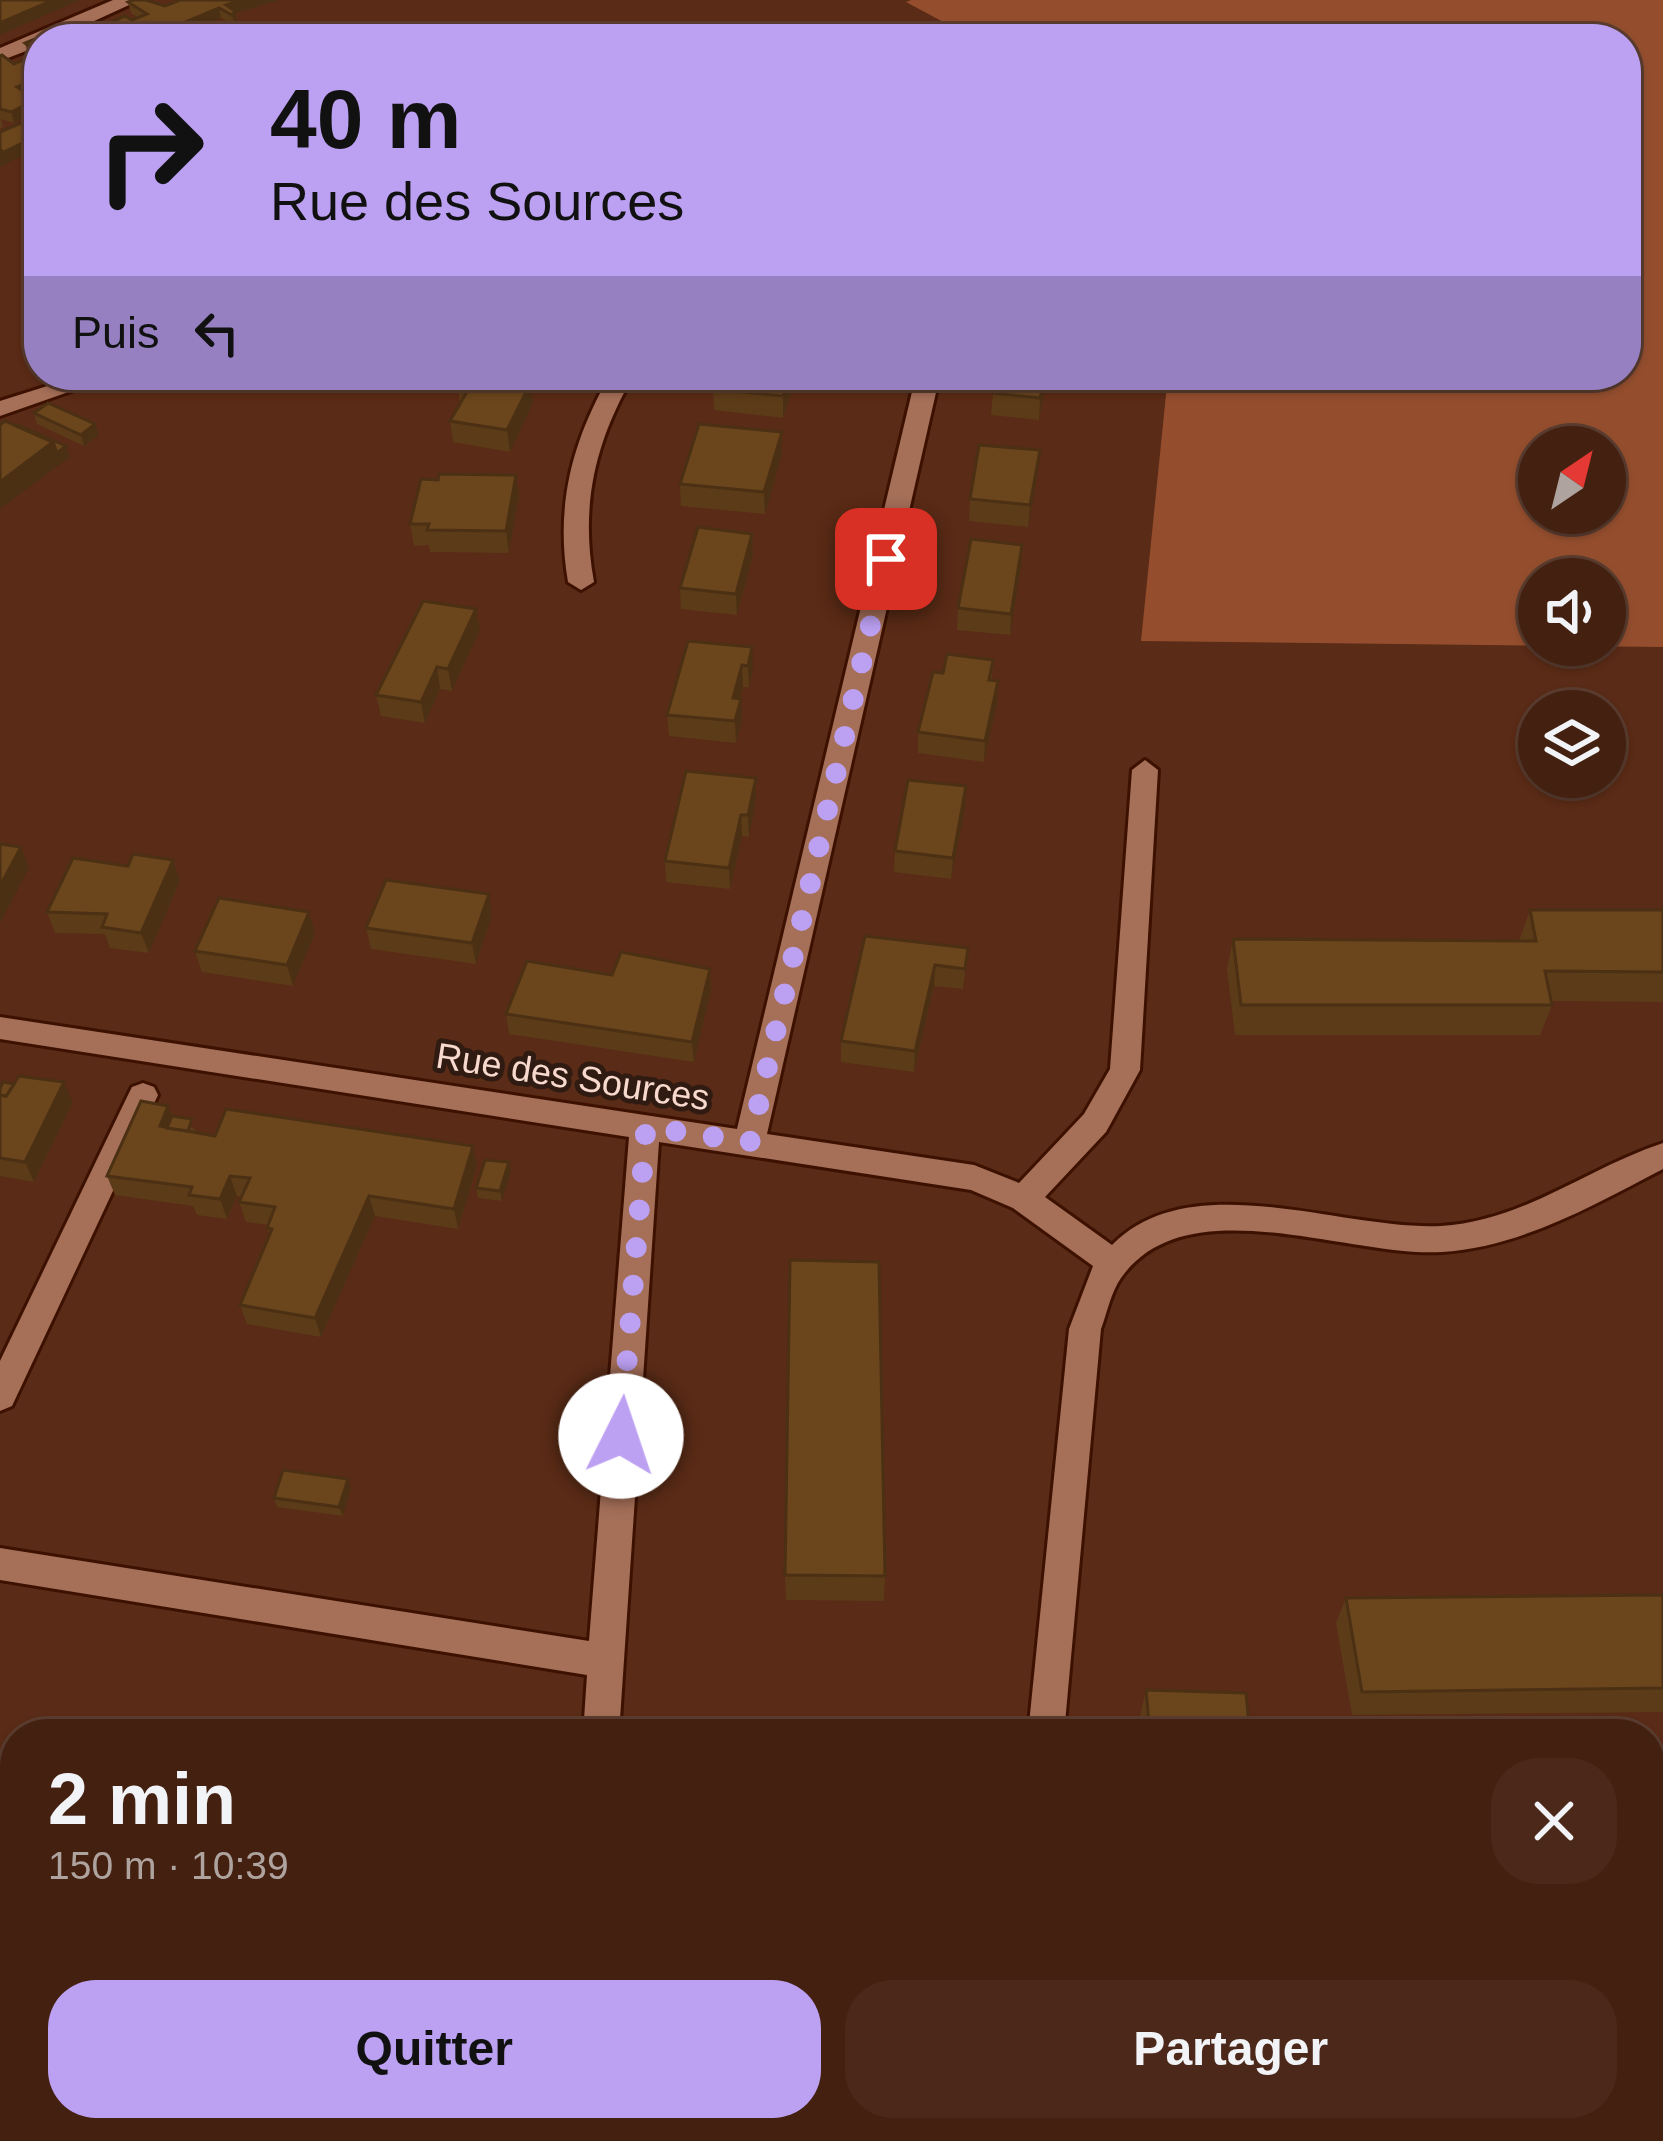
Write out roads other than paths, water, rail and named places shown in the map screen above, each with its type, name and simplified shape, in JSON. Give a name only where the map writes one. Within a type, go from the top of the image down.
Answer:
[{"type":"street","points":[[74,24],[130,0]]},
{"type":"street","points":[[0,409],[59,390]]},
{"type":"street","points":[[581,582],[572,547],[573,514],[592,432],[614,390]]},
{"type":"street","points":[[750,1142],[925,390]]},
{"type":"street","points":[[1024,1199],[1095,1123],[1125,1070],[1145,770]]},
{"type":"street","name":"Rue des Sources","points":[[0,1028],[974,1178],[1024,1199],[1112,1262]]},
{"type":"street","points":[[0,1396],[143,1095]]},
{"type":"street","points":[[602,1719],[639,1166],[646,1127]]},
{"type":"street","points":[[1047,1719],[1085,1329],[1091,1303],[1112,1262],[1144,1234],[1187,1219],[1246,1217],[1382,1238],[1474,1234],[1545,1214],[1663,1155]]},
{"type":"street","points":[[0,1564],[606,1661]]}]
